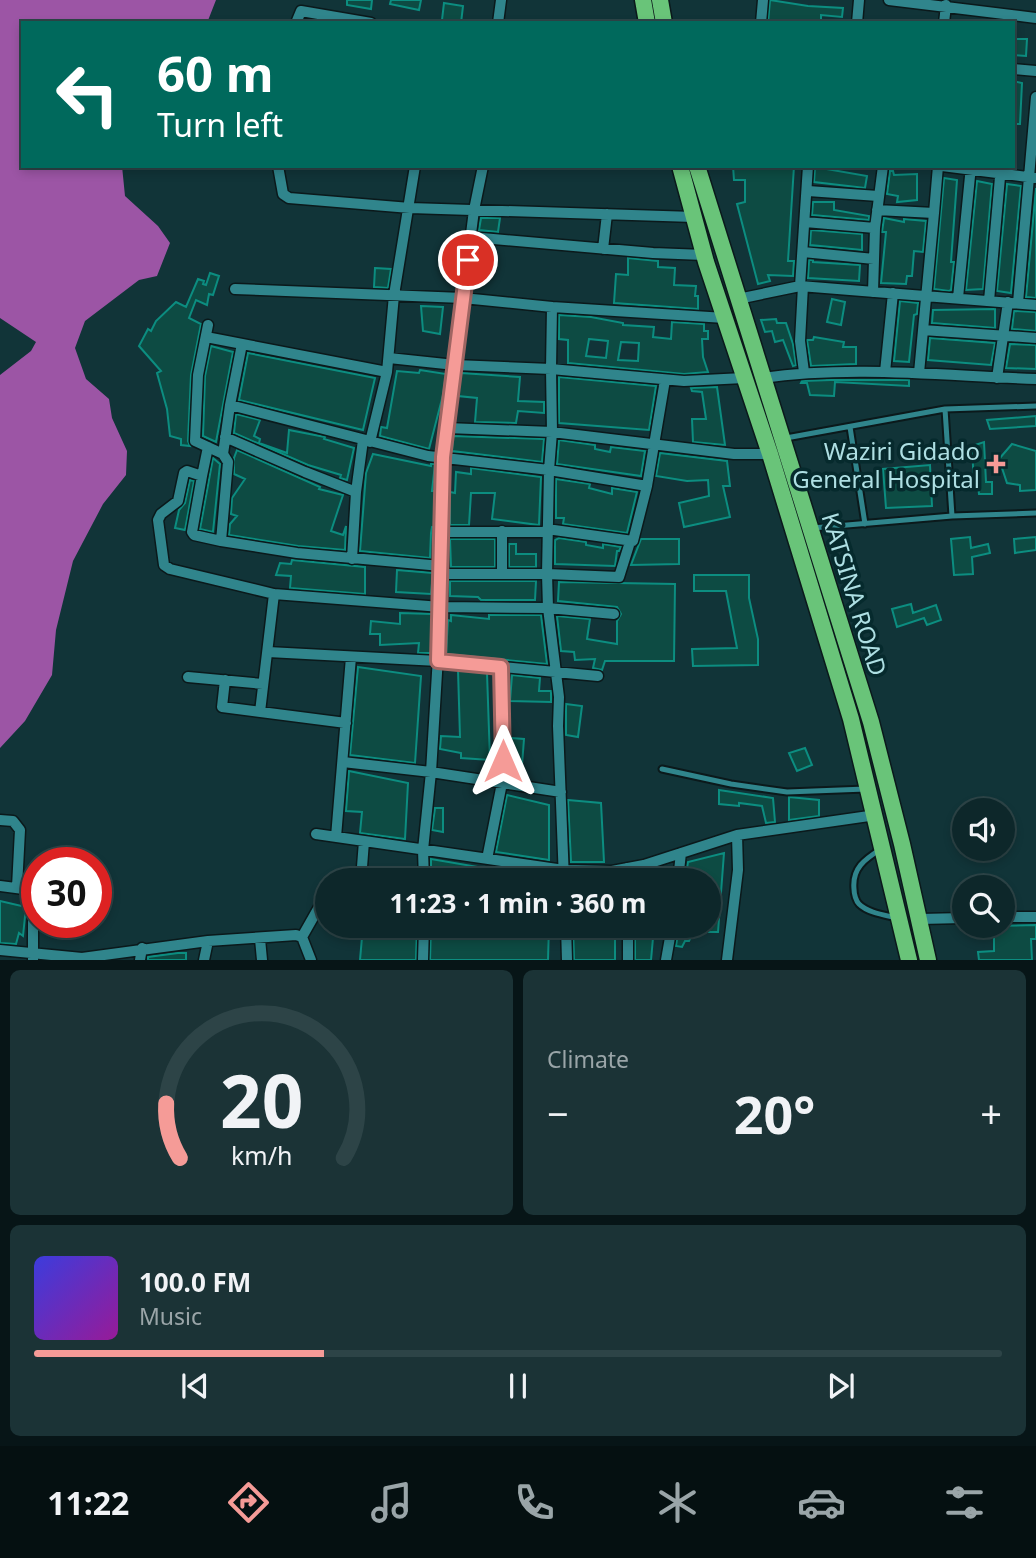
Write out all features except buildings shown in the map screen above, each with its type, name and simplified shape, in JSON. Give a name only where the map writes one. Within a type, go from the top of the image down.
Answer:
[{"type":"highway","points":[[643,0],[647,21]]},
{"type":"highway","points":[[660,0],[664,21]]},
{"type":"highway","name":"KATSINA ROAD","points":[[681,168],[704,255],[844,695],[876,815],[909,960]]},
{"type":"highway","name":"KATSINA ROAD","points":[[698,168],[883,764],[928,960]]},
{"type":"street","points":[[498,21],[501,0]]},
{"type":"street","points":[[761,21],[763,0]]},
{"type":"street","points":[[857,21],[859,0]]},
{"type":"street","points":[[889,0],[977,5],[1007,14],[1036,18]]},
{"type":"street","points":[[1007,0],[1007,14]]},
{"type":"street","points":[[944,21],[946,5]]},
{"type":"street","points":[[297,21],[301,11],[359,21]]},
{"type":"street","points":[[1015,69],[1036,71]]},
{"type":"street","points":[[997,378],[1013,303],[1033,178],[1036,97]]},
{"type":"street","points":[[278,168],[283,194],[289,198],[410,208],[694,217]]},
{"type":"street","points":[[352,559],[356,492],[366,441],[387,372],[394,295],[415,168]]},
{"type":"street","points":[[424,868],[441,607],[443,457],[474,209],[483,168]]},
{"type":"street","points":[[804,372],[800,341],[808,168]]},
{"type":"street","points":[[873,292],[875,228],[883,168]]},
{"type":"street","points":[[919,373],[940,168]]},
{"type":"street","points":[[958,298],[971,168],[1001,170],[1033,178]]},
{"type":"street","points":[[989,301],[1001,170]]},
{"type":"street","points":[[808,191],[878,196]]},
{"type":"street","points":[[877,210],[934,213]]},
{"type":"street","points":[[603,249],[607,214]]},
{"type":"street","points":[[805,222],[875,228]]},
{"type":"street","points":[[471,237],[704,255]]},
{"type":"street","points":[[803,252],[874,259]]},
{"type":"street","points":[[738,299],[802,286],[1036,305]]},
{"type":"street","points":[[235,289],[463,298],[552,307],[725,318]]},
{"type":"street","points":[[885,372],[893,293]]},
{"type":"street","points":[[552,307],[552,432],[546,531],[548,608],[558,671],[564,868]]},
{"type":"street","points":[[208,325],[198,375],[195,441],[223,454],[228,462],[221,541]]},
{"type":"street","points":[[923,330],[1036,338]]},
{"type":"street","points":[[206,337],[387,372]]},
{"type":"street","points":[[223,454],[242,344]]},
{"type":"street","points":[[389,358],[665,380],[744,378]]},
{"type":"street","points":[[762,378],[804,372],[885,372],[1036,379]]},
{"type":"street","points":[[208,447],[192,532],[194,535],[297,554],[441,570],[619,577],[630,542],[633,541],[647,486],[665,380]]},
{"type":"street","points":[[230,405],[366,441],[443,457],[647,486]]},
{"type":"street","points":[[446,428],[552,432],[734,454],[769,454]]},
{"type":"street","points":[[225,437],[356,492]]},
{"type":"street","points":[[202,476],[187,471],[184,473],[178,501],[161,514],[158,520],[164,565],[180,572],[274,594],[441,607],[548,608],[614,614]]},
{"type":"street","points":[[502,531],[502,573]]},
{"type":"street","points":[[441,532],[546,531],[633,541]]},
{"type":"street","points":[[260,712],[274,594]]},
{"type":"street","points":[[268,652],[438,661],[598,676]]},
{"type":"street","points":[[336,837],[351,657]]},
{"type":"street","points":[[487,859],[502,783],[504,738],[501,667]]},
{"type":"street","points":[[188,677],[263,684]]},
{"type":"street","points":[[225,680],[221,706],[346,723]]},
{"type":"street","points":[[343,762],[561,792]]},
{"type":"street","points":[[627,868],[737,835],[876,815]]},
{"type":"street","points":[[0,820],[13,821],[20,830],[17,887]]},
{"type":"street","points":[[316,834],[487,859],[530,868]]},
{"type":"street","points":[[727,960],[738,870],[737,835]]},
{"type":"street","points":[[362,868],[364,841]]},
{"type":"street","points":[[679,868],[681,853]]},
{"type":"street","points":[[0,886],[31,890],[33,957]]},
{"type":"street","points":[[302,937],[315,914]]},
{"type":"street","points":[[1015,918],[1036,917]]},
{"type":"street","points":[[920,919],[952,918]]},
{"type":"street","points":[[0,950],[33,957],[82,958],[141,954],[208,941],[296,935],[302,937]]},
{"type":"street","points":[[302,937],[311,960]]},
{"type":"street","points":[[423,960],[424,938]]},
{"type":"street","points":[[566,938],[567,960]]},
{"type":"street","points":[[628,938],[628,960]]},
{"type":"street","points":[[666,960],[670,938]]},
{"type":"street","points":[[260,939],[262,960]]},
{"type":"street","points":[[204,960],[208,941]]},
{"type":"lane","points":[[783,439],[945,409],[1036,406]]},
{"type":"lane","points":[[945,409],[953,516]]},
{"type":"lane","points":[[850,426],[865,524]]},
{"type":"lane","points":[[811,528],[953,516],[1036,513]]},
{"type":"lane","points":[[662,769],[731,784],[787,792],[869,789]]},
{"type":"lane","points":[[883,847],[863,860],[857,869],[853,878],[854,893],[858,904],[871,911],[900,919]]},
{"type":"shaded area","points":[[0,0],[216,0],[208,21],[21,21],[21,168],[122,168],[125,196],[158,226],[170,243],[157,276],[139,280],[85,321],[75,348],[86,379],[109,399],[112,418],[127,451],[126,475],[103,504],[73,561],[56,630],[52,675],[25,721],[0,748],[0,375],[31,351],[36,342],[0,318]]},
{"type":"place","name":"Waziri Gidado General Hospital","points":[[996,464]]},
{"type":"route","points":[[468,260],[443,457],[438,661],[501,667],[503,761]]}]
